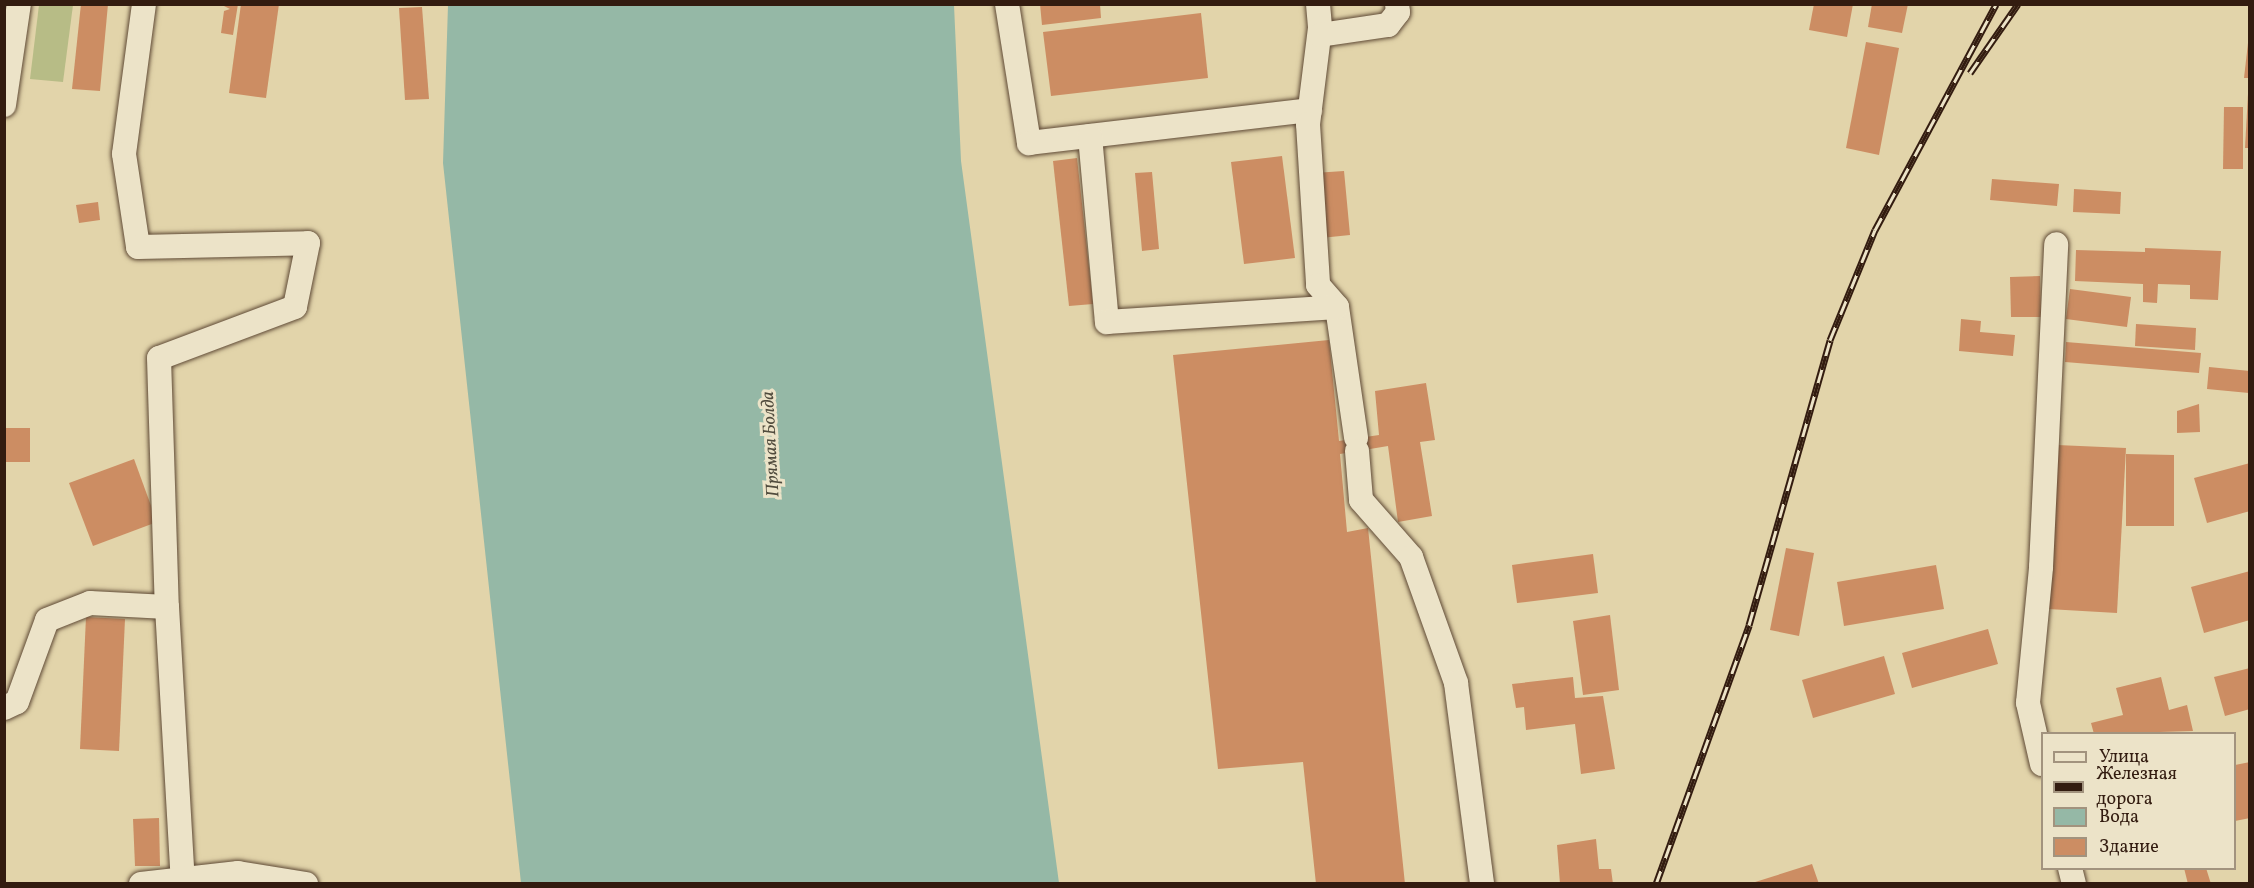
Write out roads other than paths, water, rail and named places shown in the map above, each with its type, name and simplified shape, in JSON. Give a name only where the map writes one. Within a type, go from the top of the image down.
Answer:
[{"type":"street","points":[[4,105],[19,4]]},
{"type":"street","points":[[144,4],[124,154],[138,247],[308,243],[295,307],[159,358],[167,607],[183,882]]},
{"type":"street","points":[[1007,4],[1029,143],[1310,110]]},
{"type":"street","points":[[1318,4],[1320,35],[1310,110],[1318,285],[1337,307],[1356,445],[1361,500],[1411,557],[1456,683],[1482,884]]},
{"type":"street","points":[[1320,35],[1388,25],[1398,12],[1397,4]]},
{"type":"street","points":[[1090,136],[1107,321],[1337,307]]},
{"type":"street","points":[[2041,756],[2028,703],[2041,567],[2056,244]]},
{"type":"street","points":[[4,708],[17,702],[47,620],[90,603],[167,607]]},
{"type":"street","points":[[141,884],[183,882],[238,873],[306,884]]},
{"type":"water","name":"Прямая Болда","points":[[448,5],[954,5],[961,161],[1059,883],[521,883],[443,163]]},
{"type":"railway","points":[[1656,884],[1749,625],[1830,340],[1875,230],[1996,4]]},
{"type":"railway","points":[[1970,73],[2018,4]]}]
